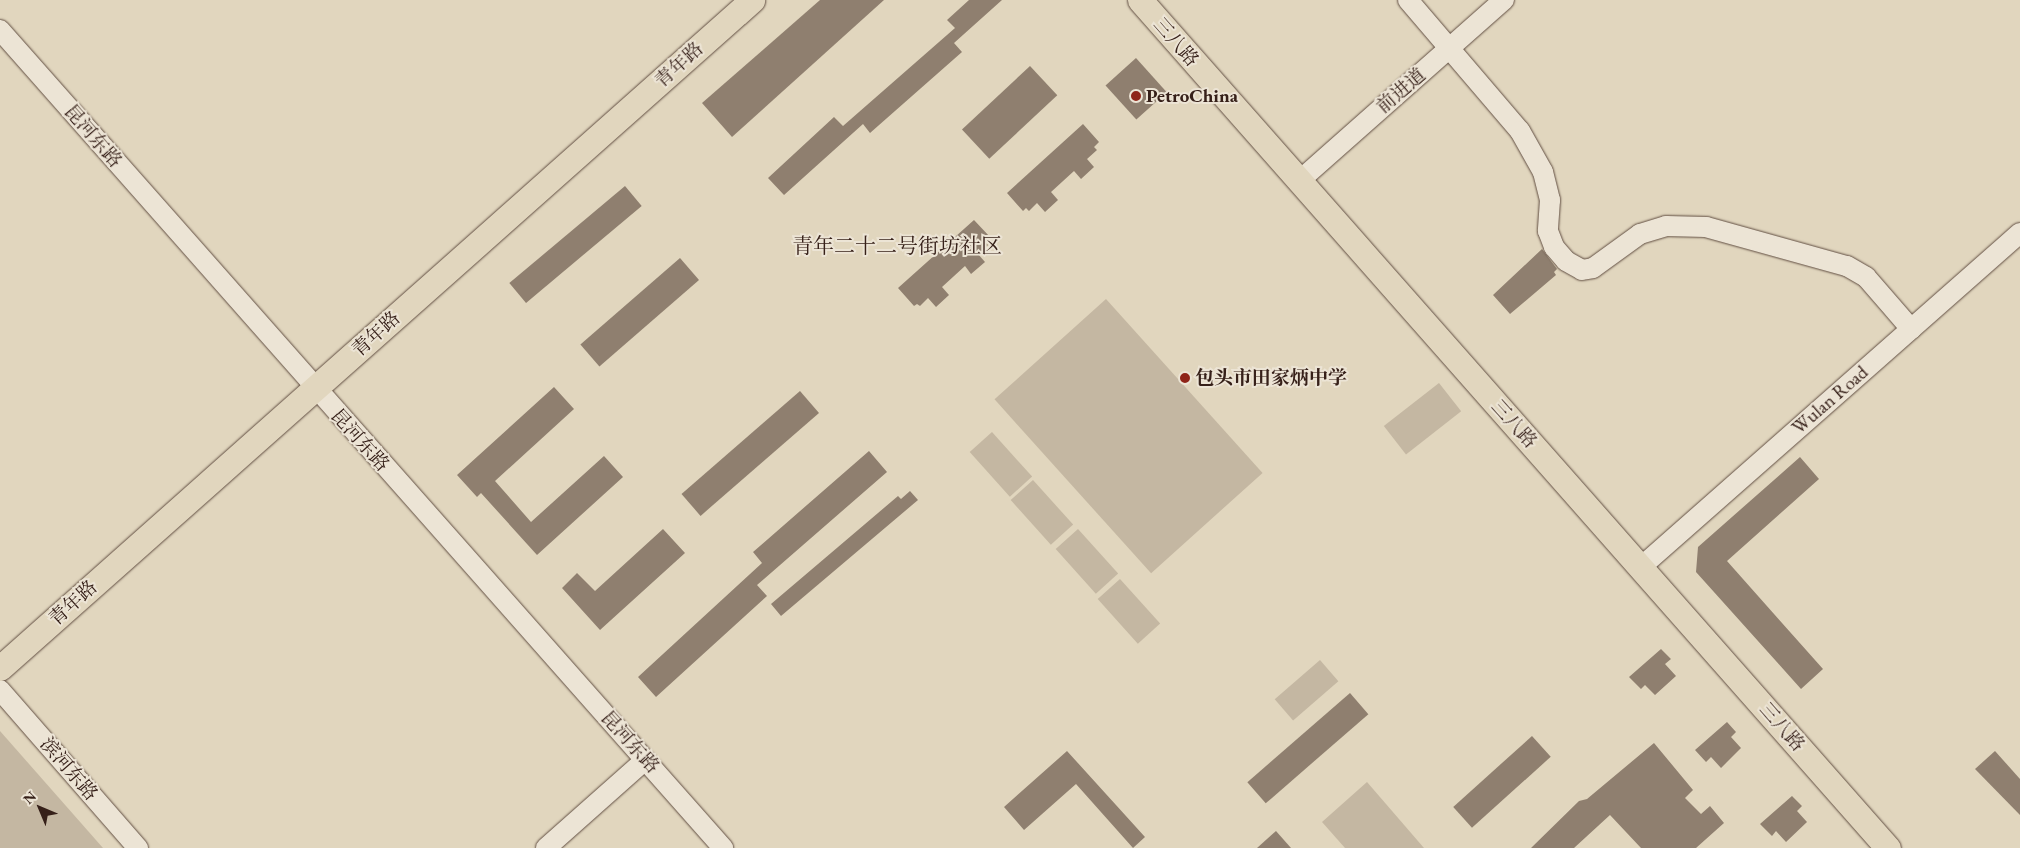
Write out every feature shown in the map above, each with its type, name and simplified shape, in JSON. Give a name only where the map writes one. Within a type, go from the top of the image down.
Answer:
[{"type":"main road","name":"青年路","points":[[0,668],[752,0]]},
{"type":"main road","name":"三八路","points":[[1140,0],[1298,182],[1888,848]]},
{"type":"street","points":[[1408,0],[1451,47],[1520,131],[1543,172],[1550,200],[1548,232],[1554,247],[1566,261],[1582,270],[1593,268],[1640,234],[1666,226],[1706,227],[1847,266],[1866,277],[1911,329]]},
{"type":"street","name":"前进道","points":[[1298,182],[1504,0]]},
{"type":"street","name":"昆河东路","points":[[0,30],[314,389],[723,848]]},
{"type":"street","name":"Wulan Road","points":[[1641,567],[2020,233]]},
{"type":"street","name":"滨河东路","points":[[0,690],[138,848]]},
{"type":"street","points":[[546,848],[645,760]]},
{"type":"shaded area","points":[[1106,299],[1263,473],[1151,573],[995,399]]},
{"type":"shaded area","points":[[1439,383],[1461,411],[1406,454],[1384,426]]},
{"type":"shaded area","points":[[992,432],[1032,477],[1010,497],[970,452]]},
{"type":"shaded area","points":[[1033,480],[1073,525],[1051,545],[1011,500]]},
{"type":"shaded area","points":[[1078,529],[1118,574],[1096,594],[1056,549]]},
{"type":"shaded area","points":[[1120,579],[1160,624],[1138,644],[1098,599]]},
{"type":"shaded area","points":[[1320,660],[1338,681],[1293,720],[1275,699]]},
{"type":"shaded area","points":[[0,731],[103,848],[0,848]]},
{"type":"shaded area","points":[[1367,782],[1424,848],[1345,848],[1322,822]]},
{"type":"building","points":[[820,0],[884,0],[732,137],[702,103]]},
{"type":"building","points":[[969,0],[1002,0],[954,43],[962,52],[870,133],[863,124],[784,195],[768,178],[834,117],[843,126],[955,28],[947,20]]},
{"type":"building","points":[[1136,58],[1167,92],[1136,120],[1106,85]]},
{"type":"building","points":[[1030,66],[1057,95],[989,159],[962,129]]},
{"type":"building","points":[[1083,124],[1099,142],[1094,147],[1097,150],[1087,159],[1094,167],[1081,179],[1074,171],[1051,192],[1058,200],[1045,212],[1037,203],[1029,211],[1026,208],[1023,211],[1007,193]]},
{"type":"building","points":[[625,186],[642,206],[526,303],[509,283]]},
{"type":"building","points":[[974,220],[990,237],[985,242],[988,245],[978,254],[985,262],[971,274],[965,266],[942,287],[949,295],[936,307],[928,298],[920,306],[917,304],[914,306],[898,288]]},
{"type":"building","points":[[1542,249],[1557,269],[1554,272],[1556,275],[1510,314],[1493,295]]},
{"type":"building","points":[[680,258],[699,280],[599,366],[580,345]]},
{"type":"building","points":[[554,387],[574,409],[495,481],[531,522],[604,456],[623,477],[537,555],[481,493],[477,497],[457,475]]},
{"type":"building","points":[[800,391],[819,413],[701,516],[682,494]]},
{"type":"building","points":[[869,451],[887,472],[757,585],[767,596],[656,697],[638,677],[762,563],[753,552]]},
{"type":"building","points":[[1800,457],[1819,479],[1727,561],[1823,669],[1801,689],[1696,572],[1698,547]]},
{"type":"building","points":[[910,491],[918,500],[781,616],[771,604],[898,496],[901,499]]},
{"type":"building","points":[[663,529],[685,553],[600,630],[562,588],[577,573],[595,591]]},
{"type":"building","points":[[1661,649],[1671,659],[1665,664],[1676,676],[1655,695],[1645,685],[1641,689],[1629,677]]},
{"type":"building","points":[[1350,693],[1368,714],[1266,803],[1247,782]]},
{"type":"building","points":[[1727,722],[1736,732],[1731,737],[1741,748],[1721,768],[1711,757],[1706,762],[1695,750]]},
{"type":"building","points":[[1532,736],[1551,757],[1472,828],[1453,807]]},
{"type":"building","points":[[1654,743],[1693,790],[1685,798],[1701,814],[1710,806],[1724,823],[1696,848],[1641,848],[1610,815],[1574,848],[1531,848],[1579,801],[1587,799]]},
{"type":"building","points":[[1067,751],[1145,837],[1133,848],[1076,784],[1024,830],[1004,807]]},
{"type":"building","points":[[1995,751],[2020,779],[2020,815],[1975,769]]},
{"type":"building","points":[[1792,796],[1802,806],[1797,811],[1807,822],[1786,842],[1776,831],[1772,836],[1760,824]]},
{"type":"building","points":[[1276,831],[1291,848],[1257,848]]},
{"type":"place","name":"PetroChina","points":[[1136,96]]},
{"type":"place","name":"包头市田家炳中学","points":[[1185,378]]},
{"type":"district","name":"青年二十二号街坊社区","points":[[897,246]]}]
